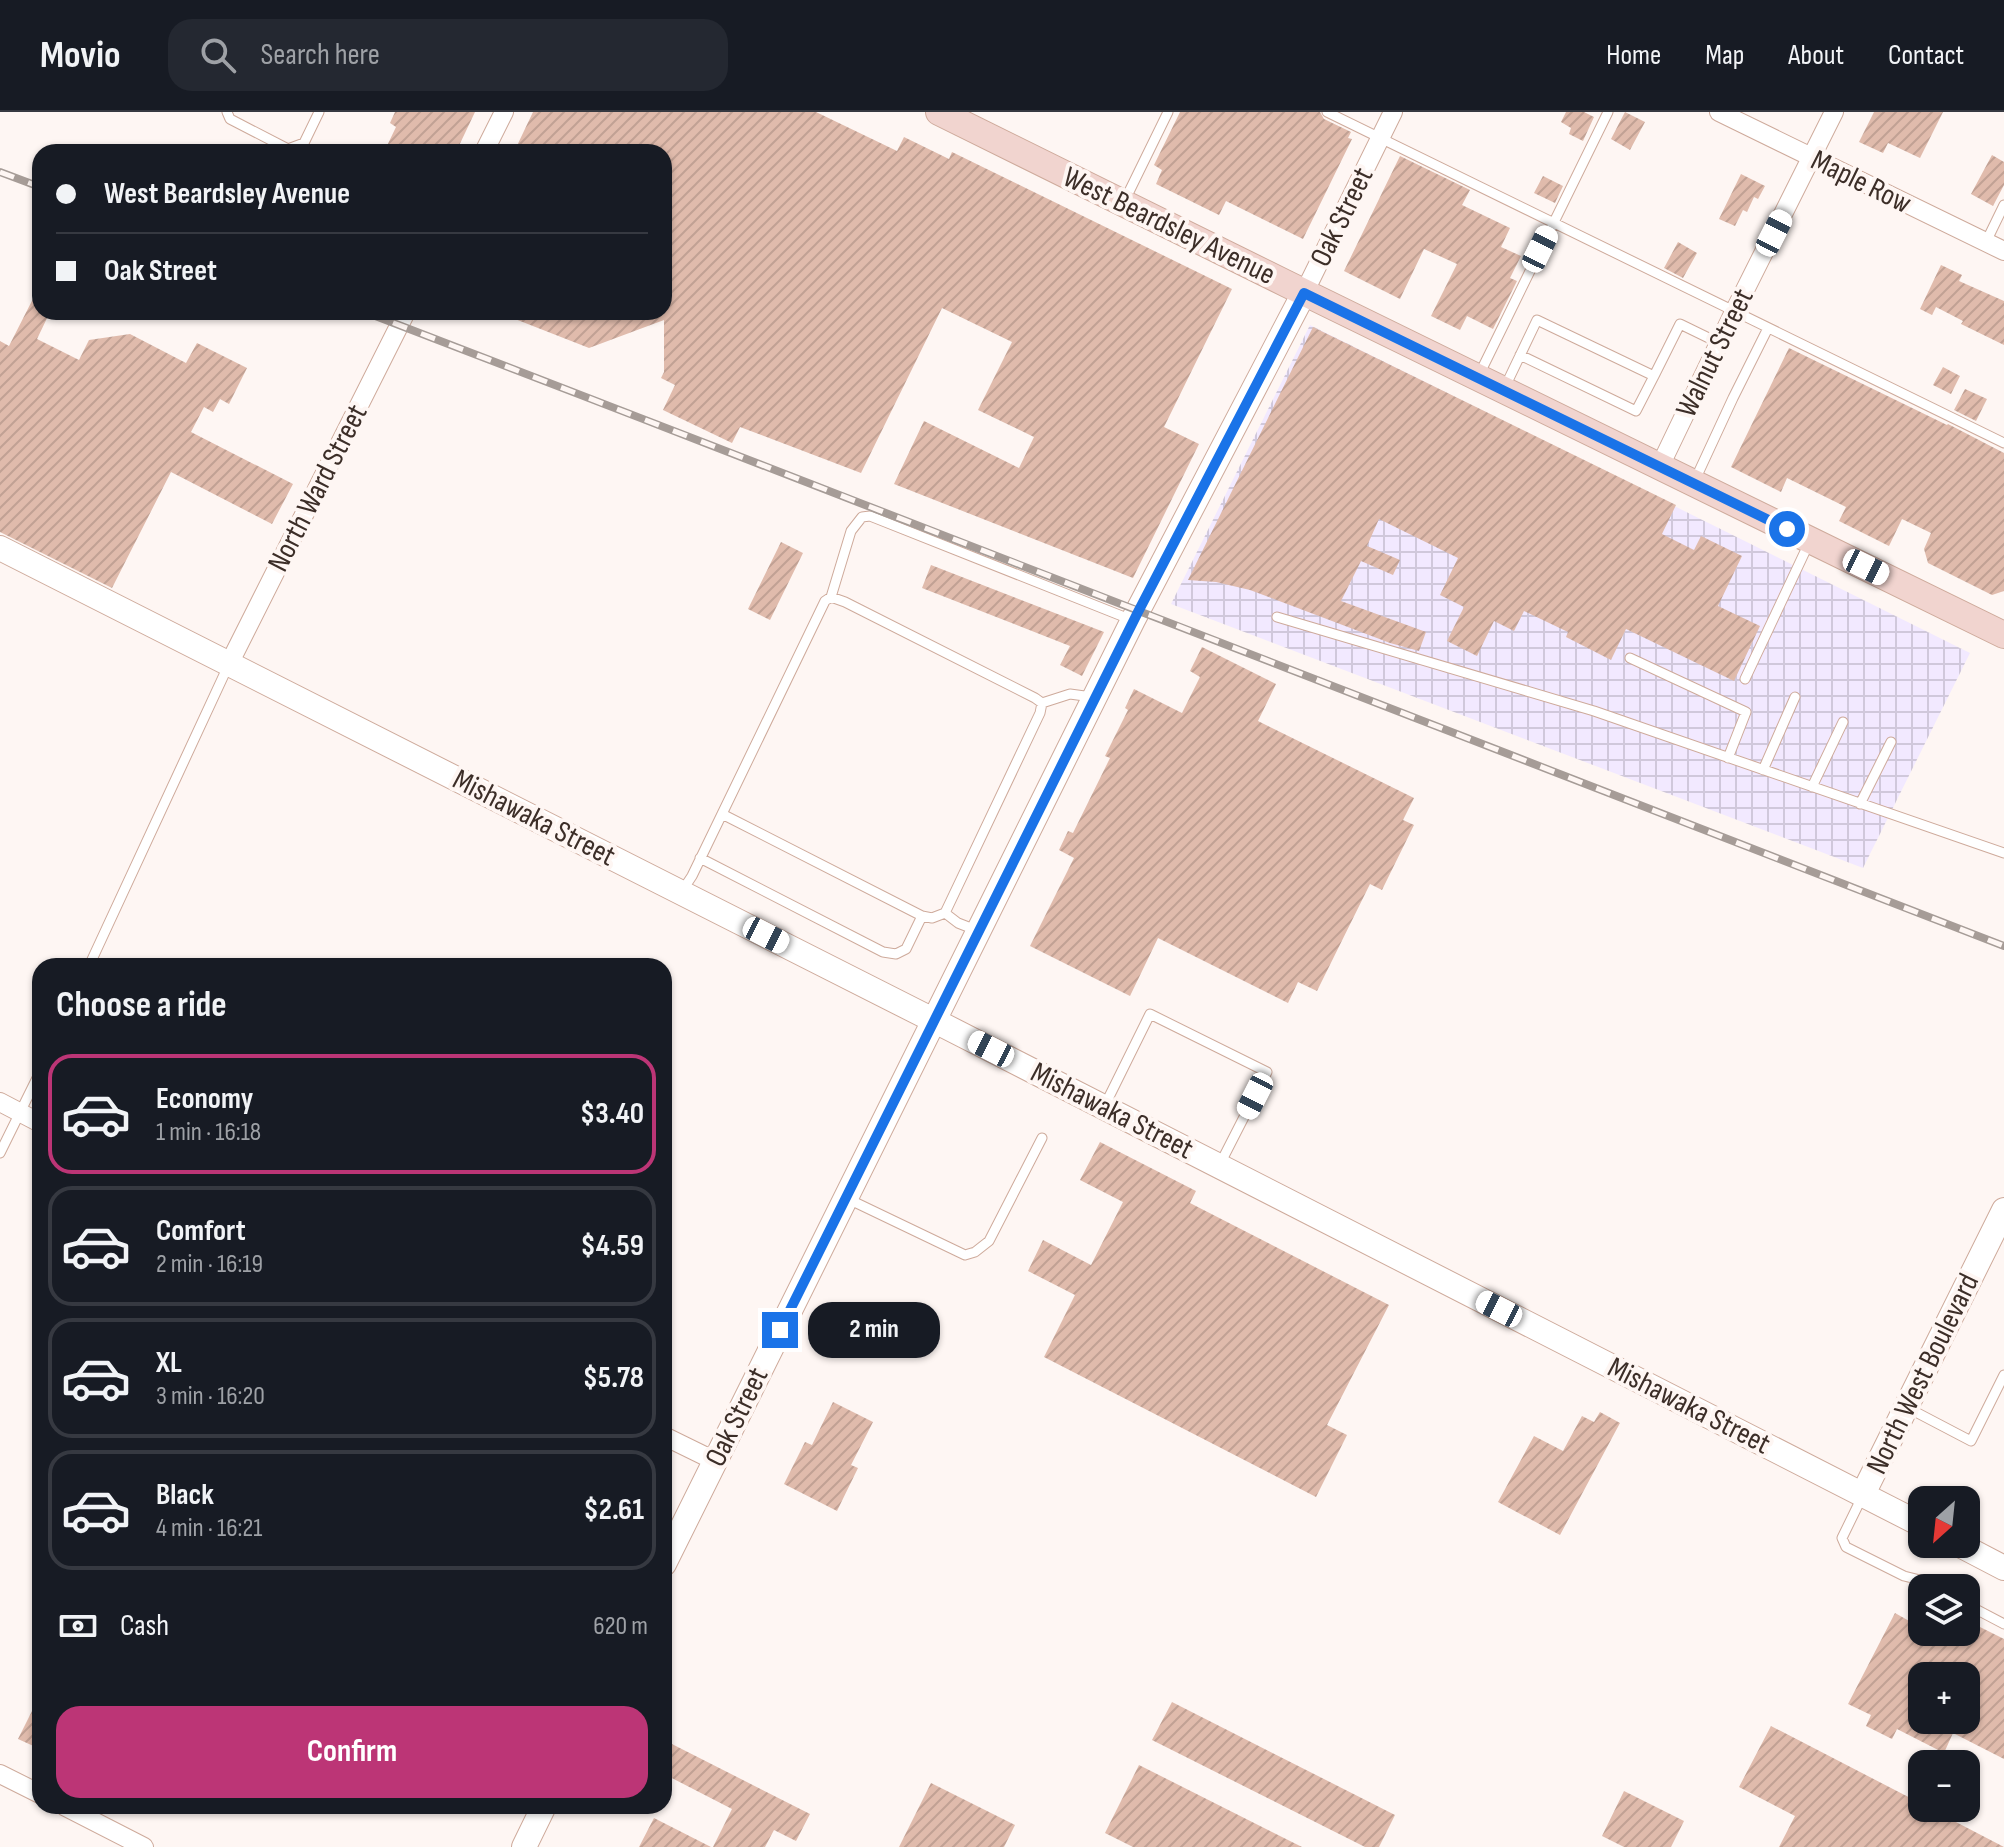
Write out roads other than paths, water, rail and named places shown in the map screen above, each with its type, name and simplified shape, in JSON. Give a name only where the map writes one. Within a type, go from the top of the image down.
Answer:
[{"type":"main road","name":"West Beardsley Avenue","points":[[944,113],[1304,293],[2004,635]]},
{"type":"street","points":[[488,144],[504,112]]},
{"type":"street","name":"Oak Street","points":[[672,1548],[1133,620],[1304,293],[1393,112]]},
{"type":"street","name":"Maple Row","points":[[1719,112],[2004,251]]},
{"type":"street","name":"Walnut Street","points":[[1660,466],[1834,112]]},
{"type":"street","name":"North Ward Street","points":[[229,664],[402,320]]},
{"type":"street","name":"Mishawaka Street","points":[[0,548],[1908,1518]]},
{"type":"street","points":[[0,1102],[32,1119]]},
{"type":"street","name":"North West Boulevard","points":[[1863,1494],[2004,1210]]},
{"type":"street","points":[[672,1440],[715,1461]]},
{"type":"street","points":[[1980,1555],[2004,1568]]},
{"type":"street","points":[[0,1774],[32,1790]]},
{"type":"street","points":[[80,1814],[144,1847]]},
{"type":"street","points":[[524,1847],[540,1814]]},
{"type":"lane","points":[[227,112],[230,119],[278,144]]},
{"type":"lane","points":[[301,144],[319,112]]},
{"type":"lane","points":[[1123,203],[1168,112]]},
{"type":"lane","points":[[1327,112],[2004,443]]},
{"type":"lane","points":[[1478,378],[1608,112]]},
{"type":"lane","points":[[1986,242],[2004,205]]},
{"type":"lane","points":[[1503,390],[1537,320],[1558,336],[1654,376]]},
{"type":"lane","points":[[1520,355],[1570,379],[1594,384],[1636,411],[1680,324],[1719,343]]},
{"type":"lane","points":[[1693,483],[1768,328]]},
{"type":"lane","points":[[1544,366],[1549,356]]},
{"type":"lane","points":[[1570,379],[1574,368]]},
{"type":"lane","points":[[682,893],[825,601],[831,597],[851,531],[862,517],[870,516],[1133,620]]},
{"type":"lane","points":[[1745,679],[1811,540]]},
{"type":"lane","points":[[831,597],[1042,703],[1070,694],[1095,698]]},
{"type":"lane","points":[[1277,617],[1594,711],[2004,853]]},
{"type":"lane","points":[[1630,658],[1746,712],[1728,758]]},
{"type":"lane","points":[[93,958],[229,664]]},
{"type":"lane","points":[[1763,770],[1795,697]]},
{"type":"lane","points":[[722,814],[922,916],[932,918],[945,913],[1042,703]]},
{"type":"lane","points":[[1812,787],[1843,722]]},
{"type":"lane","points":[[1860,804],[1891,742]]},
{"type":"lane","points":[[700,858],[883,952],[896,954],[906,949],[922,916]]},
{"type":"lane","points":[[945,913],[958,923],[979,931]]},
{"type":"lane","points":[[1104,1107],[1150,1014],[1267,1072],[1219,1166]]},
{"type":"lane","points":[[0,1153],[32,1089]]},
{"type":"lane","points":[[846,1198],[965,1255],[975,1252],[989,1241],[1042,1138]]},
{"type":"lane","points":[[1906,1407],[1971,1441],[2004,1375]]},
{"type":"lane","points":[[1863,1494],[1842,1538],[1846,1547],[1908,1577]]},
{"type":"lane","points":[[1980,1611],[2004,1624]]},
{"type":"railway","points":[[0,172],[32,184]]},
{"type":"railway","points":[[386,320],[2004,946]]}]
